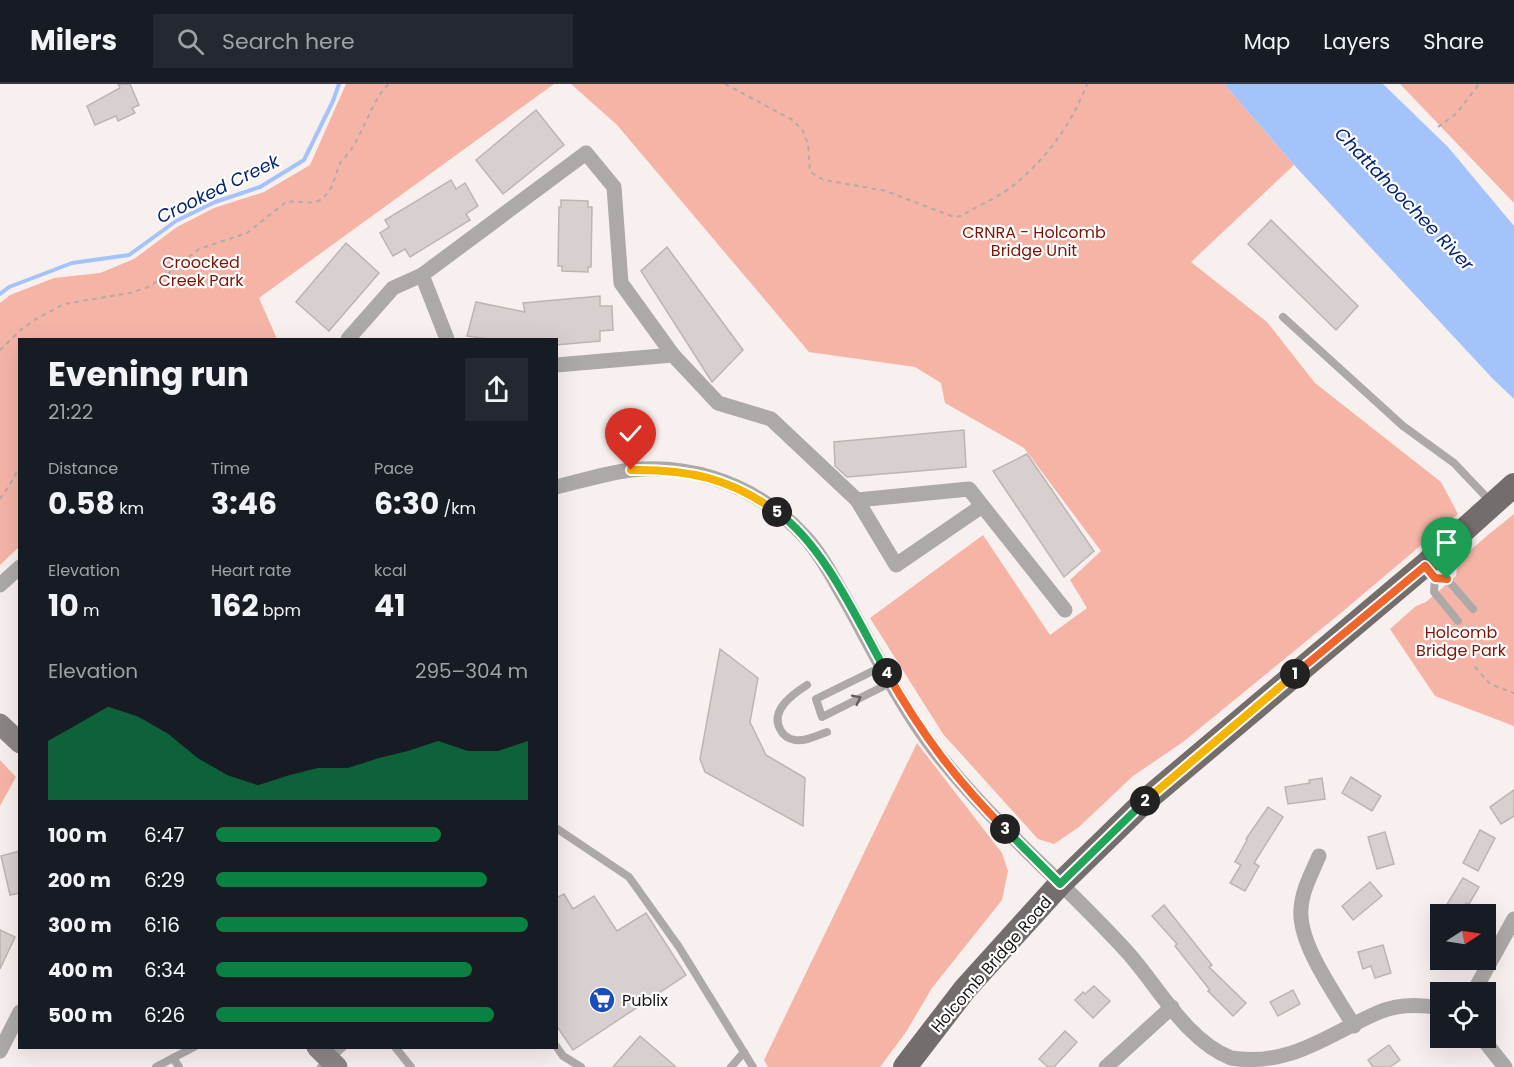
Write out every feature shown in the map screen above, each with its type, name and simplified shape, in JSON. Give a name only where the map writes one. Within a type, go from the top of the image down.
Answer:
[{"type":"main road","name":"Holcomb Bridge Road","points":[[905,1067],[965,989],[1060,884],[1145,801],[1430,572],[1492,504],[1514,485]]},
{"type":"main road","points":[[0,724],[18,741]]},
{"type":"street","points":[[349,338],[393,288],[422,275],[586,153],[614,187],[621,283],[673,355],[718,403],[771,419],[857,500],[896,565],[982,506]]},
{"type":"street","points":[[422,275],[447,338]]},
{"type":"street","points":[[558,365],[673,355]]},
{"type":"street","points":[[558,487],[631,470],[666,469],[719,480],[758,498],[783,516],[806,538],[826,565],[892,682],[932,746],[970,795],[1128,953],[1192,1032],[1211,1047],[1230,1058],[1249,1063],[1285,1062],[1303,1055],[1378,1012],[1401,1006],[1422,1004],[1430,1006]]},
{"type":"street","points":[[857,500],[969,489],[1065,610]]},
{"type":"street","points":[[0,585],[18,569]]},
{"type":"street","points":[[1319,856],[1304,892],[1300,908],[1301,925],[1307,944],[1354,1026]]},
{"type":"street","points":[[1479,982],[1514,920]]},
{"type":"street","points":[[1106,1067],[1172,1007]]},
{"type":"street","points":[[0,1051],[16,1029]]},
{"type":"street","points":[[1490,1048],[1505,1067]]},
{"type":"lane","points":[[1283,317],[1395,419],[1454,463],[1492,504]]},
{"type":"lane","points":[[1430,572],[1447,579],[1473,609]]},
{"type":"lane","points":[[1430,572],[1434,592],[1458,621]]},
{"type":"lane","points":[[883,666],[816,699],[822,717],[892,682]]},
{"type":"lane","points":[[807,685],[791,695],[780,708],[777,724],[784,736],[795,740],[827,732]]},
{"type":"lane","points":[[558,829],[629,877],[679,947],[753,1067]]},
{"type":"lane","points":[[156,1067],[190,1049]]},
{"type":"lane","points":[[397,1049],[411,1067]]},
{"type":"lane","points":[[558,1049],[563,1056],[581,1067]]},
{"type":"lane","points":[[730,1067],[744,1052]]},
{"type":"lane","points":[[173,1058],[179,1067]]},
{"type":"path","points":[[0,350],[22,329],[64,304],[130,293],[146,288],[160,280],[199,249],[247,233],[285,202],[313,202],[323,197],[331,188],[338,167],[350,152],[378,96],[389,84]]},
{"type":"path","points":[[725,84],[791,119],[802,129],[808,144],[810,171],[816,177],[886,191],[954,217],[961,216],[1009,189],[1039,162],[1079,106],[1088,84]]},
{"type":"path","points":[[1438,127],[1457,113],[1479,84]]},
{"type":"path","points":[[0,499],[18,469]]},
{"type":"path","points":[[1475,667],[1490,684],[1514,693]]},
{"type":"green space","name":"Croocked Creek Park","points":[[346,84],[554,84],[259,298],[277,338],[18,338],[18,548],[0,565],[0,303],[10,295],[54,278],[100,273],[134,259],[177,227],[214,208],[264,192],[310,165]]},
{"type":"green space","name":"CRNRA - Holcomb Bridge Unit","points":[[571,84],[1224,84],[1294,165],[1191,262],[1267,322],[1315,383],[1441,482],[1458,514],[1183,742],[1133,776],[1079,827],[1054,844],[1038,839],[943,734],[870,618],[983,535],[1050,635],[1087,608],[1070,580],[1101,551],[1024,448],[945,403],[941,383],[915,367],[809,352],[617,125]]},
{"type":"green space","points":[[1400,84],[1514,84],[1514,203]]},
{"type":"green space","name":"Holcomb Bridge Park","points":[[1514,514],[1514,726],[1435,696],[1390,629],[1456,576],[1458,561]]},
{"type":"green space","points":[[917,743],[1002,853],[1008,871],[1002,900],[932,988],[906,1032],[880,1067],[768,1067],[764,1060]]},
{"type":"green space","points":[[0,760],[16,777],[0,806]]},
{"type":"water","name":"Chattahoochee River","points":[[1224,84],[1383,84],[1448,147],[1514,226],[1514,399],[1294,165]]},
{"type":"building","points":[[118,84],[130,84],[139,105],[132,108],[135,113],[118,121],[116,116],[95,125],[87,106],[120,88]]},
{"type":"building","points":[[536,110],[564,145],[503,194],[476,160]]},
{"type":"building","points":[[451,180],[456,189],[465,183],[478,206],[466,214],[470,220],[410,257],[405,249],[393,256],[380,233],[389,227],[385,220]]},
{"type":"building","points":[[561,200],[588,201],[588,207],[592,207],[591,267],[588,267],[588,272],[562,271],[562,266],[558,266]]},
{"type":"building","points":[[1271,220],[1358,306],[1336,330],[1248,244]]},
{"type":"building","points":[[346,243],[379,273],[329,331],[296,302]]},
{"type":"building","points":[[667,247],[743,350],[712,382],[641,271]]},
{"type":"building","points":[[600,296],[600,306],[612,306],[613,330],[600,331],[600,341],[558,345],[558,338],[467,336],[476,302],[525,312],[523,303]]},
{"type":"building","points":[[964,430],[966,467],[847,477],[835,466],[834,442]]},
{"type":"building","points":[[1027,454],[1094,551],[1064,577],[993,471]]},
{"type":"building","points":[[720,649],[758,678],[750,722],[766,755],[805,778],[803,826],[705,772],[700,759]]},
{"type":"building","points":[[1351,777],[1381,796],[1372,811],[1342,793]]},
{"type":"building","points":[[1322,778],[1325,799],[1288,804],[1285,787],[1310,783],[1309,780]]},
{"type":"building","points":[[1514,790],[1514,816],[1501,824],[1490,807]]},
{"type":"building","points":[[1268,807],[1283,817],[1254,863],[1259,866],[1245,891],[1230,883],[1241,865],[1235,862],[1246,839]]},
{"type":"building","points":[[1480,830],[1495,838],[1478,871],[1463,863]]},
{"type":"building","points":[[1385,832],[1394,864],[1377,869],[1368,837]]},
{"type":"building","points":[[18,852],[18,893],[10,895],[1,856]]},
{"type":"building","points":[[1463,878],[1479,887],[1469,904],[1447,904]]},
{"type":"building","points":[[1370,882],[1382,896],[1353,920],[1342,906]]},
{"type":"building","name":"Publix","points":[[564,894],[573,909],[594,896],[617,931],[646,913],[686,975],[573,1050],[558,1028],[558,897]]},
{"type":"building","points":[[1164,905],[1212,965],[1209,967],[1246,1003],[1233,1016],[1208,991],[1210,990],[1175,946],[1177,944],[1152,916]]},
{"type":"building","points":[[0,930],[15,937],[0,969]]},
{"type":"building","points":[[1383,945],[1391,973],[1375,978],[1371,966],[1363,969],[1358,952]]},
{"type":"building","points":[[1094,986],[1110,1001],[1093,1018],[1075,1000]]},
{"type":"building","points":[[1293,990],[1300,1004],[1278,1016],[1270,1002]]},
{"type":"building","points":[[1065,1031],[1077,1042],[1054,1067],[1048,1067],[1039,1059]]},
{"type":"building","points":[[640,1036],[676,1067],[613,1067]]},
{"type":"building","points":[[1389,1045],[1400,1060],[1390,1067],[1373,1067],[1368,1060]]},
{"type":"waterway","name":"Crooked Creek","points":[[0,294],[9,287],[72,263],[129,255],[176,221],[215,202],[260,187],[304,160],[339,84]]},
{"type":"place","name":"Publix","points":[[602,1000]]},
{"type":"route","points":[[631,470],[666,469],[697,474],[730,484],[758,498],[783,516],[806,538],[826,565],[906,706],[932,746],[970,795],[1060,884],[1145,801],[1425,566],[1435,578],[1447,579]]}]
